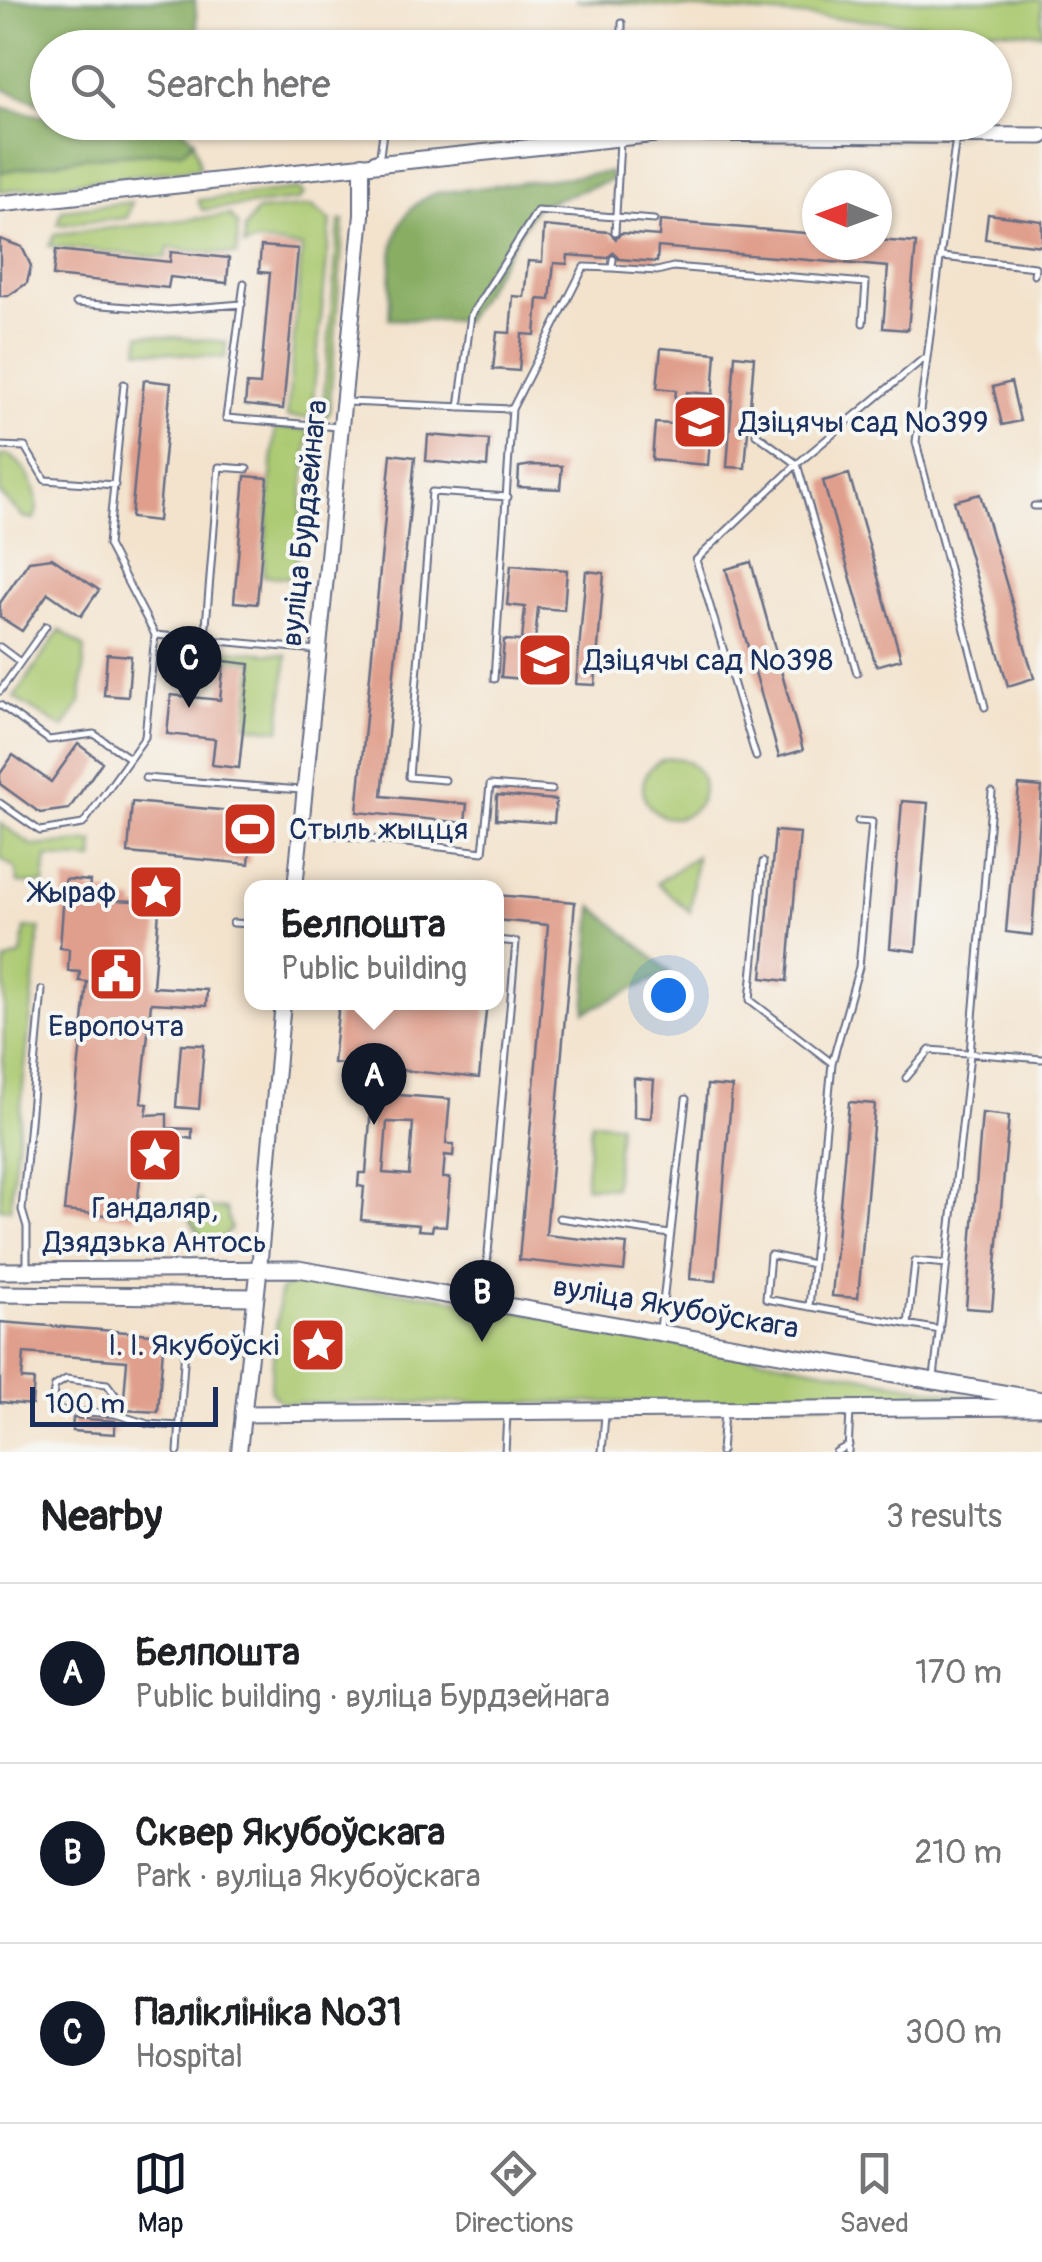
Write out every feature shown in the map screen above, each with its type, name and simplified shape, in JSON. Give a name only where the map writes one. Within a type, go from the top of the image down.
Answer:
[{"type":"main road","points":[[1012,135],[1042,136]]},
{"type":"main road","points":[[0,204],[545,140]]},
{"type":"main road","name":"вуліца Якубоўскага","points":[[0,1271],[298,1269],[1042,1403]]},
{"type":"main road","points":[[243,1414],[258,1270]]},
{"type":"main road","points":[[0,1294],[255,1297]]},
{"type":"main road","name":"вуліца Якубоўскага","points":[[243,1414],[1042,1403]]},
{"type":"street","name":"вуліца Бурдзейнага","points":[[297,880],[362,215],[362,164]]},
{"type":"street","points":[[258,1270],[282,1010]]},
{"type":"street","points":[[239,1452],[243,1414]]},
{"type":"lane","points":[[622,23],[622,30]]},
{"type":"lane","points":[[362,164],[380,155],[382,140]]},
{"type":"lane","points":[[616,232],[621,140]]},
{"type":"lane","points":[[956,140],[916,442],[985,708]]},
{"type":"lane","points":[[459,406],[472,314],[538,211],[654,220]]},
{"type":"lane","points":[[942,257],[1034,267],[1034,274]]},
{"type":"lane","points":[[612,268],[613,258]]},
{"type":"lane","points":[[494,679],[512,409],[584,266],[657,272],[678,267],[866,284],[863,323]]},
{"type":"lane","points":[[244,283],[226,418],[341,427]]},
{"type":"lane","points":[[76,303],[168,310],[242,304]]},
{"type":"lane","points":[[756,757],[696,560],[797,464],[926,357]]},
{"type":"lane","points":[[0,803],[40,830],[83,824],[145,737],[155,635],[108,544],[124,384]]},
{"type":"lane","points":[[344,402],[512,409]]},
{"type":"lane","points":[[756,434],[797,464],[857,673]]},
{"type":"lane","points":[[0,446],[25,447],[45,480],[115,485]]},
{"type":"lane","points":[[205,638],[219,467],[247,469]]},
{"type":"lane","points":[[445,780],[409,777],[432,492],[508,496]]},
{"type":"lane","points":[[1034,506],[1042,506]]},
{"type":"lane","points":[[0,690],[46,626]]},
{"type":"lane","points":[[155,635],[320,650]]},
{"type":"lane","points":[[0,646],[20,662]]},
{"type":"lane","points":[[0,704],[49,740],[94,734],[128,757]]},
{"type":"lane","points":[[145,778],[306,791]]},
{"type":"lane","points":[[302,831],[483,852],[490,785],[552,790]]},
{"type":"lane","points":[[934,1381],[970,1054],[992,792]]},
{"type":"lane","points":[[809,1308],[832,1063],[862,954],[872,822],[858,821]]},
{"type":"lane","points":[[763,862],[750,1000],[832,1063]]},
{"type":"lane","points":[[233,923],[244,924]]},
{"type":"lane","points":[[483,1302],[516,942],[504,941]]},
{"type":"lane","points":[[27,1271],[28,1227],[22,1210],[42,990]]},
{"type":"lane","points":[[906,1078],[930,1050],[1042,1059]]},
{"type":"lane","points":[[660,1332],[686,1098]]},
{"type":"lane","points":[[558,1218],[671,1234]]},
{"type":"lane","points":[[812,1264],[770,1256],[766,1299],[940,1330]]},
{"type":"lane","points":[[908,1325],[914,1261],[947,1264]]},
{"type":"lane","points":[[178,1452],[185,1346]]},
{"type":"lane","points":[[115,1414],[116,1396],[107,1384],[66,1379],[55,1386],[52,1401],[58,1410],[115,1414],[148,1424],[179,1426]]},
{"type":"lane","points":[[836,1452],[848,1449],[850,1408]]},
{"type":"lane","points":[[720,1451],[724,1409]]},
{"type":"lane","points":[[602,1452],[606,1410]]},
{"type":"lane","points":[[505,1452],[508,1411]]},
{"type":"green space","points":[[0,0],[195,0],[198,30],[30,30],[30,99],[0,88]]},
{"type":"green space","points":[[575,0],[1042,0],[1042,33]]},
{"type":"green space","points":[[0,107],[30,113],[30,140],[194,140],[184,151],[87,157],[0,172]]},
{"type":"green space","points":[[194,140],[200,168],[0,191],[0,172],[87,157],[183,151]]},
{"type":"green space","points":[[610,172],[612,180],[536,206],[465,321],[389,319],[391,263],[398,229],[419,202],[436,193]]},
{"type":"green space","points":[[298,189],[304,194],[299,200],[202,210],[198,200]]},
{"type":"green space","points":[[132,202],[127,218],[57,225],[62,210]]},
{"type":"green space","points":[[312,206],[331,221],[311,418],[287,417],[302,247],[257,242],[244,246],[245,228],[257,211]]},
{"type":"green space","points":[[230,215],[238,225],[237,255],[168,248],[166,258],[49,246],[55,234]]},
{"type":"green space","points":[[339,221],[344,221],[329,414],[322,419]]},
{"type":"green space","points":[[140,334],[226,342],[225,358],[139,350]]},
{"type":"green space","points":[[275,427],[309,430],[295,578],[263,576]]},
{"type":"green space","points":[[7,455],[21,465],[32,482],[37,502],[34,519],[23,517],[0,494],[0,456]]},
{"type":"green space","points":[[60,630],[85,648],[81,702],[64,728],[14,698]]},
{"type":"green space","points":[[225,650],[287,655],[280,730],[247,726],[254,662],[223,658]]},
{"type":"green space","points":[[673,758],[695,766],[703,788],[695,810],[673,818],[651,810],[643,788],[651,766]]},
{"type":"green space","points":[[0,823],[33,846],[94,841],[93,860],[47,857],[44,884],[18,883],[15,868],[1,859]]},
{"type":"green space","points":[[696,856],[690,912],[657,883]]},
{"type":"green space","points":[[593,906],[670,972],[585,1012]]},
{"type":"green space","points":[[25,928],[40,928],[10,1209],[0,1208],[5,961],[21,955]]},
{"type":"green space","points":[[591,1122],[619,1124],[614,1188],[585,1186]]},
{"type":"green space","points":[[200,1200],[206,1208],[226,1209],[231,1229],[221,1239],[204,1240],[182,1208]]},
{"type":"green space","points":[[294,1281],[432,1295],[996,1402],[281,1403],[270,1390],[280,1291]]},
{"type":"building","points":[[988,214],[1042,221],[1042,246],[985,239]]},
{"type":"building","points":[[660,221],[802,233],[802,260],[658,247],[657,262],[619,259],[613,253],[607,258],[568,255],[567,264],[554,263],[550,300],[538,299],[535,335],[522,334],[519,371],[493,369],[497,332],[510,333],[513,296],[524,297],[528,261],[542,262],[544,226],[609,232],[616,239],[621,233],[659,236]]},
{"type":"building","points":[[0,239],[22,247],[31,266],[27,283],[8,296],[0,296]]},
{"type":"building","points":[[892,241],[916,243],[908,330],[883,328],[888,267],[808,260],[892,260]]},
{"type":"building","points":[[261,246],[298,249],[283,409],[245,405],[247,384],[260,385],[270,273],[259,272]]},
{"type":"building","points":[[56,250],[170,262],[171,252],[229,258],[227,283],[170,277],[168,288],[53,276]]},
{"type":"building","points":[[661,348],[716,353],[713,394],[687,392],[684,426],[711,428],[708,465],[652,460],[655,423],[673,424],[676,390],[657,388]]},
{"type":"building","points":[[735,355],[754,357],[745,468],[727,467]]},
{"type":"building","points":[[144,380],[171,383],[158,521],[131,518]]},
{"type":"building","points":[[1011,382],[1020,421],[1002,425],[993,387]]},
{"type":"building","points":[[428,435],[489,440],[487,467],[426,461]]},
{"type":"building","points":[[391,454],[415,457],[382,796],[467,804],[465,823],[357,812]]},
{"type":"building","points":[[562,466],[560,489],[518,487],[519,467]]},
{"type":"building","points":[[849,474],[901,659],[876,666],[823,481]]},
{"type":"building","points":[[245,476],[268,478],[257,604],[234,602]]},
{"type":"building","points":[[980,494],[1034,678],[1008,686],[954,501]]},
{"type":"building","points":[[52,558],[99,590],[81,616],[48,593],[22,631],[0,617],[0,603],[29,561]]},
{"type":"building","points":[[751,562],[803,750],[779,757],[726,569]]},
{"type":"building","points":[[511,565],[567,570],[564,610],[538,608],[535,642],[561,645],[558,682],[501,677],[504,640],[522,641],[525,607],[507,605]]},
{"type":"building","points":[[586,571],[604,573],[595,685],[576,684]]},
{"type":"building","points":[[107,654],[131,656],[128,697],[104,695]]},
{"type":"building","points":[[224,661],[250,664],[239,768],[212,765],[215,739],[167,734],[171,695],[220,700]]},
{"type":"building","points":[[78,744],[102,762],[69,809],[40,813],[0,784],[0,774],[13,755],[51,782]]},
{"type":"building","points":[[1019,785],[1042,787],[1032,935],[1006,932]]},
{"type":"building","points":[[497,795],[556,800],[554,823],[496,819]]},
{"type":"building","points":[[902,801],[928,803],[916,951],[890,948]]},
{"type":"building","points":[[132,802],[253,813],[249,864],[128,853]]},
{"type":"building","points":[[775,831],[800,833],[787,981],[762,978]]},
{"type":"building","points":[[65,879],[90,881],[89,891],[113,893],[112,900],[135,901],[135,908],[159,910],[153,987],[207,990],[206,1006],[151,1003],[141,1103],[148,1104],[146,1115],[167,1114],[167,1128],[192,1129],[192,1139],[145,1130],[136,1218],[64,1211],[87,982],[79,981],[80,972],[68,971],[69,949],[60,948]]},
{"type":"building","points":[[504,896],[575,902],[546,1235],[627,1244],[624,1271],[519,1260],[548,925],[504,921]]},
{"type":"building","points":[[338,1010],[486,1010],[479,1078],[333,1063]]},
{"type":"building","points":[[181,1044],[204,1045],[199,1109],[176,1107]]},
{"type":"building","points":[[634,1078],[654,1080],[651,1118],[634,1117]]},
{"type":"building","points":[[707,1085],[732,1087],[716,1281],[690,1279]]},
{"type":"building","points":[[372,1093],[450,1099],[446,1144],[454,1144],[453,1156],[445,1155],[443,1178],[450,1178],[446,1226],[433,1225],[432,1231],[418,1230],[419,1225],[361,1220],[364,1187],[358,1186],[359,1173],[366,1173]],"holes":[[[387,1122],[413,1123],[409,1175],[383,1173]]]},
{"type":"building","points":[[849,1102],[875,1104],[858,1298],[832,1296]]},
{"type":"building","points":[[982,1113],[1009,1116],[992,1310],[966,1308]]},
{"type":"building","points":[[0,1322],[164,1335],[158,1412],[123,1410],[127,1361],[24,1353],[22,1379],[34,1380],[32,1405],[0,1402]]},
{"type":"building","points":[[73,1418],[115,1421],[115,1434],[72,1431]]},
{"type":"place","name":"Дзіцячы сад №399","points":[[700,422]]},
{"type":"place","name":"Дзіцячы сад №398","points":[[545,660]]},
{"type":"place","name":"Паліклініка №31","points":[[189,708]]},
{"type":"place","name":"Стыль жыцця","points":[[250,829]]},
{"type":"place","name":"Жыраф","points":[[156,892]]},
{"type":"place","name":"Европочта","points":[[116,974]]},
{"type":"place","name":"Белпошта","points":[[374,1125]]},
{"type":"place","name":"Гандаляр, Дзядзька Антось","points":[[155,1155]]},
{"type":"place","name":"Сквер Якубоўскага","points":[[482,1342]]},
{"type":"place","name":"І. І. Якубоўскі","points":[[318,1345]]}]
